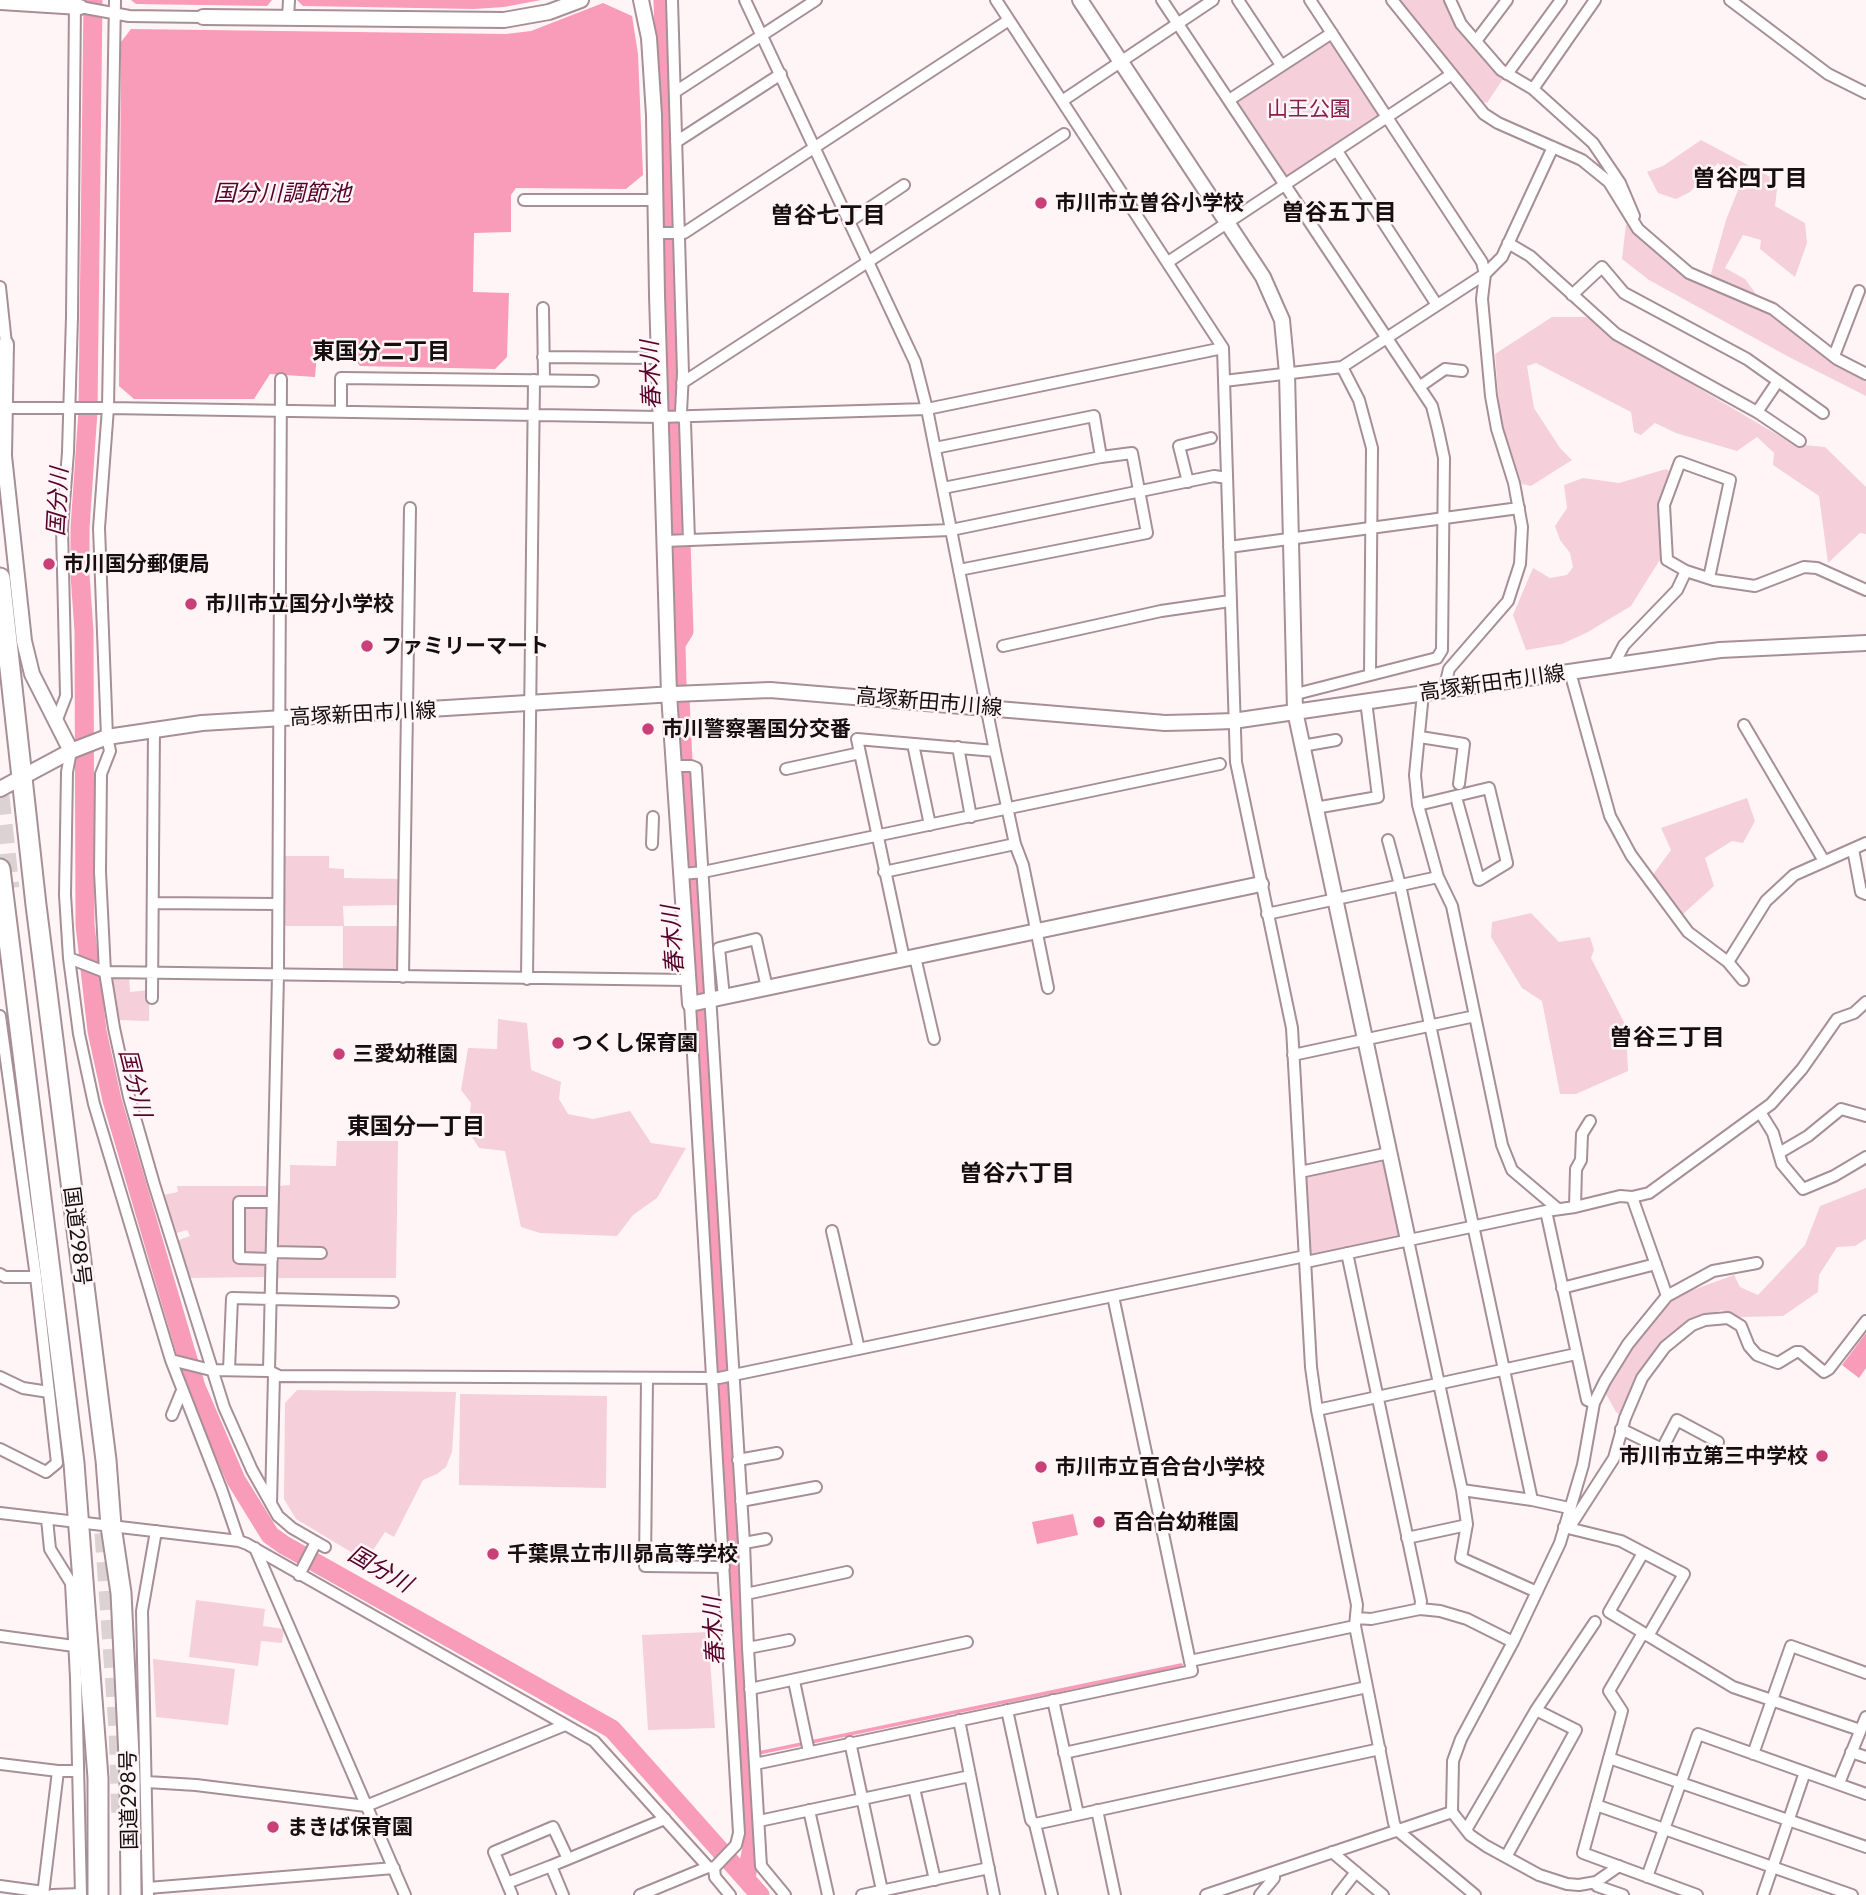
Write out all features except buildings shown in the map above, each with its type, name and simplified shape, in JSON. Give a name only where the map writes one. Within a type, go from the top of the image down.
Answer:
[{"type":"highway","name":"国道298号","points":[[0,578],[121,1593],[130,1777],[142,1893]]},
{"type":"highway","name":"国道298号","points":[[0,869],[74,1463],[83,1673],[98,1778],[98,1895]]},
{"type":"street","points":[[115,0],[109,13],[105,408],[99,528],[102,739],[110,751],[101,774],[103,971],[129,1097],[208,1369],[233,1430],[271,1505],[278,1516],[292,1528],[318,1545],[300,1573]]},
{"type":"street","points":[[288,19],[289,0]]},
{"type":"street","points":[[0,2],[77,4],[109,13],[203,17],[504,20],[549,12],[581,0]]},
{"type":"street","points":[[641,0],[651,60],[656,200],[669,233],[682,383],[676,694],[688,980],[706,1001]]},
{"type":"street","points":[[672,0],[676,142],[659,358],[678,541]]},
{"type":"street","points":[[746,0],[915,362],[927,409],[995,751],[1015,844],[1023,865],[1048,988]]},
{"type":"street","points":[[675,92],[816,0]]},
{"type":"street","points":[[996,0],[1223,348],[1236,762],[1292,1028],[1311,1367],[1317,1410],[1357,1605],[1355,1622],[1397,1830],[1475,1895]]},
{"type":"street","points":[[1080,0],[1272,294],[1282,320],[1287,373],[1295,711],[1462,1490],[1467,1525],[1461,1558],[1536,1592]]},
{"type":"street","points":[[1162,0],[1432,406],[1444,457],[1442,650],[1437,658],[1296,694]]},
{"type":"street","points":[[1062,101],[1213,0]]},
{"type":"street","points":[[1238,0],[1281,65]]},
{"type":"street","points":[[1310,0],[1482,262],[1485,274],[1482,299],[1491,396],[1497,429],[1514,483],[1522,527],[1520,564],[1508,601],[1449,669],[1444,690]]},
{"type":"street","points":[[1392,0],[1484,114],[1498,123],[1582,160],[1609,183],[1638,229],[1689,273],[1773,309],[1833,356],[1866,374]]},
{"type":"street","points":[[1476,41],[1507,0]]},
{"type":"street","points":[[1507,74],[1561,0]]},
{"type":"street","points":[[1533,89],[1595,0]]},
{"type":"street","points":[[1730,0],[1828,74],[1866,93]]},
{"type":"street","points":[[1453,1],[1461,24],[1507,74],[1533,89],[1594,143],[1630,204],[1638,229]]},
{"type":"street","points":[[56,722],[66,696],[62,528],[72,407],[77,4]]},
{"type":"street","points":[[669,233],[684,233],[1009,20]]},
{"type":"street","points":[[1229,100],[1332,33]]},
{"type":"street","points":[[676,142],[781,74]]},
{"type":"street","points":[[1168,262],[1452,74]]},
{"type":"street","points":[[682,383],[869,261],[1011,163],[1064,134]]},
{"type":"street","points":[[1224,381],[1342,367],[1485,274],[1502,257],[1553,147]]},
{"type":"street","points":[[1337,151],[1437,305]]},
{"type":"street","points":[[850,221],[904,185]]},
{"type":"street","points":[[524,200],[656,200]]},
{"type":"street","points":[[1508,243],[1530,256],[1616,334],[1757,412],[1800,441]]},
{"type":"street","points":[[1572,295],[1602,267],[1624,293],[1747,359],[1823,413]]},
{"type":"street","points":[[0,287],[6,344],[4,456],[24,641],[32,674],[72,751],[67,772],[64,835],[66,925],[79,1034],[94,1104],[181,1393],[222,1491],[239,1541]]},
{"type":"street","points":[[1833,356],[1859,291]]},
{"type":"street","points":[[527,979],[534,415],[543,357],[543,308]]},
{"type":"street","points":[[5,408],[665,417],[927,409],[1223,348]]},
{"type":"street","points":[[543,357],[659,358]]},
{"type":"street","points":[[1342,367],[1359,400],[1372,448],[1370,674]]},
{"type":"street","points":[[1419,387],[1445,369],[1462,371]]},
{"type":"street","points":[[341,411],[341,378],[593,381]]},
{"type":"street","points":[[271,1505],[271,1298],[278,975],[281,379]]},
{"type":"street","points":[[1757,412],[1778,381]]},
{"type":"street","points":[[935,448],[1094,416],[1101,457]]},
{"type":"street","points":[[1188,482],[1179,446],[1211,438]]},
{"type":"street","points":[[943,488],[1132,453],[1140,491],[1147,533],[960,570]]},
{"type":"street","points":[[1709,578],[1730,480],[1680,462],[1664,505],[1667,560],[1686,571],[1709,578],[1755,586],[1804,567],[1817,568],[1866,590]]},
{"type":"street","points":[[678,541],[951,530],[1214,476],[1227,478]]},
{"type":"street","points":[[403,977],[410,508]]},
{"type":"street","points":[[1229,547],[1518,508]]},
{"type":"street","points":[[1613,666],[1623,645],[1677,590],[1686,571]]},
{"type":"street","points":[[1003,646],[1161,611],[1230,601]]},
{"type":"street","name":"高塚新田市川線","points":[[0,789],[72,751],[102,739],[154,728],[202,723],[770,690],[1165,723],[1233,720],[1720,650],[1866,643]]},
{"type":"street","points":[[1570,672],[1610,816],[1631,855],[1688,932],[1728,962],[1743,981]]},
{"type":"street","points":[[1423,693],[1415,775],[1418,805],[1438,877],[1452,906],[1502,1144],[1512,1170],[1559,1209]]},
{"type":"street","points":[[1315,808],[1378,797],[1366,702]]},
{"type":"street","points":[[1744,725],[1824,861]]},
{"type":"street","points":[[152,998],[154,728]]},
{"type":"street","points":[[1420,737],[1464,744],[1459,784]]},
{"type":"street","points":[[934,1039],[884,872],[857,739],[995,751]]},
{"type":"street","points":[[1303,746],[1336,740]]},
{"type":"street","points":[[913,744],[930,825]]},
{"type":"street","points":[[958,747],[971,817]]},
{"type":"street","points":[[786,769],[860,753]]},
{"type":"street","points":[[683,874],[1220,764]]},
{"type":"street","points":[[640,1895],[711,1868],[736,1845],[739,1833],[716,1378],[706,1001],[696,768],[677,766]]},
{"type":"street","points":[[1418,805],[1489,788],[1507,863],[1479,880],[1456,797]]},
{"type":"street","points":[[652,845],[653,817]]},
{"type":"street","points":[[1388,840],[1532,1500]]},
{"type":"street","points":[[1728,962],[1766,901],[1794,875],[1866,843]]},
{"type":"street","points":[[884,872],[1015,844]]},
{"type":"street","points":[[1853,849],[1861,892],[1866,894]]},
{"type":"street","points":[[1268,914],[1438,877]]},
{"type":"street","points":[[706,1001],[1261,884]]},
{"type":"street","points":[[153,903],[278,904]]},
{"type":"street","points":[[767,988],[756,939],[719,948],[706,1001],[744,1543],[761,1866],[785,1895]]},
{"type":"street","points":[[71,959],[103,971],[153,973],[688,980]]},
{"type":"street","points":[[173,1361],[208,1369],[272,1373],[716,1378],[1113,1296],[1347,1253],[1620,1196],[1632,1197],[1649,1193],[1760,1112],[1791,1084],[1838,1019],[1854,1013],[1866,1002]]},
{"type":"street","points":[[0,1016],[36,1277],[57,1463],[46,1472],[0,1449]]},
{"type":"street","points":[[1293,1055],[1475,1016]]},
{"type":"street","points":[[1779,1153],[1808,1136],[1841,1109],[1866,1116]]},
{"type":"street","points":[[1760,1112],[1773,1133],[1782,1164],[1803,1189],[1834,1176],[1866,1157]]},
{"type":"street","points":[[1575,1207],[1576,1169],[1581,1160],[1582,1134],[1590,1121]]},
{"type":"street","points":[[1300,1172],[1389,1153]]},
{"type":"street","points":[[1632,1197],[1667,1296]]},
{"type":"street","points":[[274,1202],[239,1202],[239,1258],[321,1253]]},
{"type":"street","points":[[1546,1211],[1587,1401],[1594,1403]]},
{"type":"street","points":[[832,1231],[859,1349]]},
{"type":"street","points":[[1347,1253],[1421,1601],[1420,1609]]},
{"type":"street","points":[[1566,1528],[1569,1508],[1583,1465],[1594,1403],[1628,1344],[1667,1296],[1713,1271],[1757,1262]]},
{"type":"street","points":[[1562,1287],[1656,1264]]},
{"type":"street","points":[[0,1274],[5,1277],[36,1277]]},
{"type":"street","points":[[754,1757],[808,1746],[850,1742],[1192,1671],[1113,1296]]},
{"type":"street","points":[[229,1370],[232,1298],[393,1301]]},
{"type":"street","points":[[1619,1866],[1578,1890],[1539,1875],[1486,1846],[1466,1830],[1452,1812],[1453,1760],[1461,1739],[1513,1642],[1566,1528],[1614,1458],[1632,1401],[1649,1369],[1665,1347],[1696,1323],[1718,1318],[1734,1320],[1741,1326],[1749,1346],[1757,1355],[1779,1363],[1800,1352],[1824,1372],[1866,1321]]},
{"type":"street","points":[[1317,1410],[1576,1354]]},
{"type":"street","points":[[0,1377],[23,1388],[49,1392]]},
{"type":"street","points":[[647,1378],[645,1566],[724,1567]]},
{"type":"street","points":[[172,1415],[181,1393]]},
{"type":"street","points":[[1621,1429],[1662,1449],[1677,1420],[1718,1442]]},
{"type":"street","points":[[738,1460],[777,1453]]},
{"type":"street","points":[[741,1501],[816,1487]]},
{"type":"street","points":[[1462,1490],[1569,1508]]},
{"type":"street","points":[[0,1513],[239,1541],[255,1548],[594,1741],[711,1868],[730,1895]]},
{"type":"street","points":[[0,1886],[46,1894],[81,1895],[78,1771],[83,1673],[74,1646],[71,1583],[50,1549],[47,1519]]},
{"type":"street","points":[[1407,1538],[1467,1525]]},
{"type":"street","points":[[1566,1528],[1621,1541],[1684,1574],[1609,1691],[1622,1711],[1583,1853],[1697,1895]]},
{"type":"street","points":[[156,1531],[142,1611],[147,1782],[142,1893],[394,1868]]},
{"type":"street","points":[[744,1543],[766,1539]]},
{"type":"street","points":[[255,1548],[405,1895]]},
{"type":"street","points":[[1643,1553],[1609,1612],[1733,1687],[1860,1730]]},
{"type":"street","points":[[746,1594],[847,1572]]},
{"type":"street","points":[[1190,1661],[1420,1609],[1440,1611],[1467,1619],[1513,1642]]},
{"type":"street","points":[[1466,1830],[1536,1710],[1595,1622]]},
{"type":"street","points":[[122,1628],[143,1657]]},
{"type":"street","points":[[0,1636],[74,1646]]},
{"type":"street","points":[[748,1648],[789,1640]]},
{"type":"street","points":[[750,1689],[967,1642]]},
{"type":"street","points":[[1754,1754],[1791,1646],[1866,1673]]},
{"type":"street","points":[[794,1681],[808,1746]]},
{"type":"street","points":[[1065,1753],[1367,1687]]},
{"type":"street","points":[[1053,1700],[1078,1814]]},
{"type":"street","points":[[1007,1710],[1031,1820],[1035,1824],[1052,1895]]},
{"type":"street","points":[[1506,1857],[1576,1730],[1536,1710]]},
{"type":"street","points":[[1839,1783],[1866,1717]]},
{"type":"street","points":[[959,1720],[994,1895]]},
{"type":"street","points":[[147,1782],[204,1786],[366,1806],[565,1725]]},
{"type":"street","points":[[1647,1877],[1698,1734],[1866,1794]]},
{"type":"street","points":[[850,1742],[883,1893]]},
{"type":"street","points":[[1035,1824],[1380,1749]]},
{"type":"street","points":[[1851,1752],[1866,1757]]},
{"type":"street","points":[[1609,1758],[1866,1847]]},
{"type":"street","points":[[0,1764],[78,1771]]},
{"type":"street","points":[[46,1894],[58,1771]]},
{"type":"street","points":[[1763,1895],[1805,1772]]},
{"type":"street","points":[[759,1821],[970,1776]]},
{"type":"street","points":[[914,1788],[934,1880]]},
{"type":"street","points":[[1596,1805],[1852,1895]]},
{"type":"street","points":[[809,1810],[828,1895]]},
{"type":"street","points":[[1097,1810],[1115,1895]]},
{"type":"street","points":[[1206,1895],[1452,1812]]},
{"type":"street","points":[[507,1883],[665,1819]]},
{"type":"street","points":[[512,1895],[494,1852],[553,1827],[568,1859]]},
{"type":"street","points":[[1332,1852],[1383,1895]]},
{"type":"street","points":[[551,1866],[564,1895]]},
{"type":"street","points":[[862,1895],[883,1893],[989,1868]]},
{"type":"street","points":[[1338,1895],[1356,1872]]},
{"type":"street","points":[[1260,1895],[1274,1878],[1274,1873]]},
{"type":"street","points":[[1595,1882],[1597,1886],[1623,1895]]},
{"type":"green space","points":[[1399,0],[1445,0],[1450,4],[1460,30],[1503,79],[1487,103],[1478,100]]},
{"type":"green space","name":"山王公園","points":[[1329,40],[1380,116],[1288,177],[1237,101]]},
{"type":"green space","points":[[1701,140],[1778,181],[1775,206],[1805,223],[1807,243],[1795,277],[1760,249],[1761,240],[1743,235],[1725,268],[1745,279],[1770,313],[1852,374],[1866,377],[1866,396],[1649,280],[1622,259],[1626,224],[1707,288],[1726,220],[1740,185],[1718,163],[1690,192],[1676,199],[1658,193],[1647,172],[1663,166]]},
{"type":"green space","points":[[1552,317],[1586,317],[1634,350],[1793,444],[1825,447],[1866,487],[1866,534],[1860,533],[1828,563],[1819,496],[1773,465],[1774,453],[1757,437],[1737,451],[1676,433],[1655,423],[1641,435],[1634,432],[1631,412],[1536,363],[1527,366],[1534,408],[1560,448],[1572,460],[1531,486],[1522,484],[1500,419],[1495,354]]},
{"type":"green space","points":[[1666,469],[1671,472],[1659,509],[1661,558],[1631,606],[1562,644],[1526,650],[1513,615],[1533,568],[1550,578],[1567,575],[1573,567],[1570,553],[1560,540],[1555,526],[1567,508],[1564,485],[1583,478],[1619,483]]},
{"type":"green space","points":[[1747,798],[1755,821],[1743,843],[1732,841],[1705,858],[1714,886],[1682,915],[1652,876],[1671,850],[1661,828]]},
{"type":"green space","points":[[282,856],[329,856],[329,868],[344,869],[344,878],[400,879],[400,905],[343,906],[344,926],[400,926],[399,971],[343,973],[343,926],[282,926]]},
{"type":"green space","points":[[1531,913],[1559,942],[1590,937],[1594,950],[1591,958],[1626,1026],[1628,1071],[1576,1094],[1560,1094],[1542,1001],[1522,988],[1491,937],[1492,922]]},
{"type":"green space","points":[[114,975],[129,975],[130,992],[149,990],[149,1021],[117,1020],[110,979]]},
{"type":"green space","points":[[498,1019],[527,1023],[531,1070],[561,1082],[559,1099],[568,1114],[593,1119],[630,1111],[651,1143],[686,1148],[657,1198],[633,1215],[617,1236],[540,1233],[521,1227],[505,1151],[479,1148],[468,1131],[471,1103],[461,1090],[468,1048],[497,1049]]},
{"type":"green space","points":[[337,1141],[398,1141],[396,1278],[277,1278],[278,1261],[282,1258],[322,1257],[283,1248],[277,1243],[279,1186],[290,1185],[290,1165],[336,1166]]},
{"type":"green space","points":[[1389,1153],[1408,1240],[1306,1262],[1300,1172]]},
{"type":"green space","points":[[177,1186],[270,1186],[270,1196],[266,1198],[235,1198],[234,1262],[264,1263],[266,1277],[187,1278],[176,1241],[190,1236],[187,1230],[173,1234],[163,1195],[178,1192]]},
{"type":"green space","points":[[1866,1188],[1866,1239],[1855,1246],[1837,1247],[1819,1275],[1818,1292],[1783,1316],[1740,1317],[1721,1310],[1679,1328],[1633,1386],[1621,1415],[1616,1412],[1606,1394],[1610,1379],[1663,1307],[1682,1294],[1734,1275],[1740,1287],[1758,1295],[1805,1245],[1820,1206]]},
{"type":"green space","points":[[247,1206],[267,1206],[269,1249],[264,1254],[246,1254],[242,1251],[244,1209]]},
{"type":"green space","points":[[297,1390],[456,1392],[452,1452],[446,1467],[423,1480],[394,1537],[385,1532],[366,1561],[296,1519],[284,1499],[285,1403]]},
{"type":"green space","points":[[460,1394],[607,1396],[606,1488],[459,1485]]},
{"type":"green space","points":[[196,1600],[265,1609],[263,1626],[284,1629],[282,1643],[261,1641],[258,1666],[189,1657]]},
{"type":"green space","points":[[708,1632],[715,1728],[648,1730],[642,1635]]},
{"type":"green space","points":[[153,1659],[235,1669],[228,1725],[156,1717]]},
{"type":"water","points":[[131,0],[272,0],[267,6],[136,4]]},
{"type":"water","points":[[297,0],[541,0],[474,9],[303,6]]},
{"type":"water","name":"国分川調節池","points":[[603,3],[632,16],[638,54],[643,175],[626,189],[516,188],[511,195],[511,232],[474,233],[473,292],[509,293],[507,357],[495,369],[360,366],[349,352],[317,352],[315,377],[270,374],[254,399],[134,399],[119,386],[121,42],[131,29],[506,34],[531,31]]},
{"type":"water","points":[[1866,1333],[1866,1368],[1859,1378],[1842,1365]]},
{"type":"water","points":[[1073,1514],[1078,1535],[1037,1544],[1032,1522]]},
{"type":"waterway","name":"国分川","points":[[93,0],[88,411],[80,528],[84,631],[85,925],[97,1031],[112,1100],[196,1387],[236,1480],[270,1535],[612,1729],[760,1895]]},
{"type":"waterway","name":"春木川","points":[[663,0],[684,631],[676,644],[677,684],[684,782],[688,788],[752,1848],[746,1877]]},
{"type":"waterway","points":[[744,1756],[1181,1665]]},
{"type":"tunnel","points":[[0,796],[10,888]]},
{"type":"tunnel","points":[[104,1533],[118,1729],[121,1821]]},
{"type":"place","name":"市川市立曽谷小学校","points":[[1041,203]]},
{"type":"place","name":"市川国分郵便局","points":[[49,564]]},
{"type":"place","name":"市川市立国分小学校","points":[[191,604]]},
{"type":"place","name":"ファミリーマート","points":[[367,646]]},
{"type":"place","name":"市川警察署国分交番","points":[[648,729]]},
{"type":"place","name":"つくし保育園","points":[[558,1043]]},
{"type":"place","name":"三愛幼稚園","points":[[339,1054]]},
{"type":"place","name":"市川市立第三中学校","points":[[1822,1456]]},
{"type":"place","name":"市川市立百合台小学校","points":[[1041,1467]]},
{"type":"place","name":"百合台幼稚園","points":[[1099,1522]]},
{"type":"place","name":"千葉県立市川昴高等学校","points":[[493,1554]]},
{"type":"place","name":"まきば保育園","points":[[273,1827]]},
{"type":"district","name":"曽谷四丁目","points":[[1750,179]]},
{"type":"district","name":"曽谷五丁目","points":[[1339,213]]},
{"type":"district","name":"曽谷七丁目","points":[[828,216]]},
{"type":"district","name":"東国分二丁目","points":[[381,352]]},
{"type":"district","name":"曽谷三丁目","points":[[1667,1038]]},
{"type":"district","name":"東国分一丁目","points":[[416,1127]]},
{"type":"district","name":"曽谷六丁目","points":[[1017,1174]]}]
